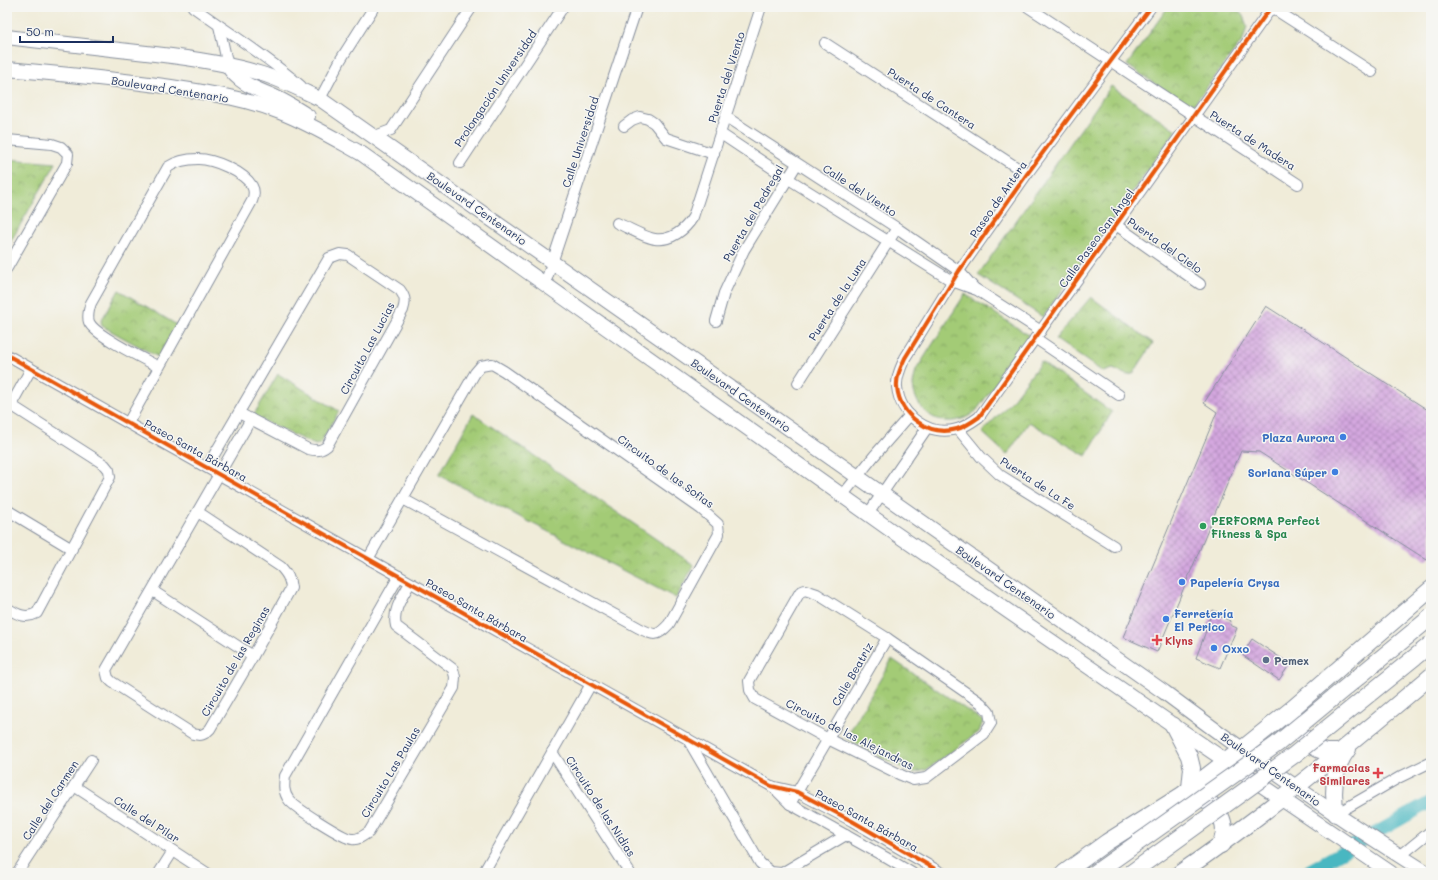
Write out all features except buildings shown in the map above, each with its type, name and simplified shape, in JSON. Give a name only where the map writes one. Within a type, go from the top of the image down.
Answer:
[{"type":"main road","name":"Boulevard Centenario","points":[[7,37],[175,56],[228,66],[262,74],[315,96],[375,136],[882,495],[1164,692],[1242,749],[1386,848],[1427,873]]},
{"type":"main road","points":[[228,66],[234,75],[242,82],[280,99],[303,113],[326,133]]},
{"type":"main road","name":"Boulevard Centenario","points":[[7,69],[153,84],[218,94],[280,112],[326,133],[362,154],[842,496],[1173,725],[1330,831],[1381,868]]},
{"type":"main road","points":[[1064,873],[1108,842],[1186,792],[1242,749],[1293,708],[1431,589]]},
{"type":"main road","points":[[1095,873],[1277,744],[1431,616]]},
{"type":"main road","points":[[1131,873],[1294,755],[1431,644]]},
{"type":"main road","points":[[1180,873],[1221,845],[1354,741],[1431,676]]},
{"type":"main road","points":[[1293,708],[1295,722],[1301,735],[1312,746],[1325,752],[1339,752]]},
{"type":"main road","points":[[1173,725],[1190,756],[1192,768],[1186,792]]},
{"type":"main road","points":[[1340,816],[1334,801],[1336,775],[1340,762],[1354,741]]},
{"type":"main road","points":[[1186,792],[1206,800],[1216,808],[1222,820],[1224,832],[1221,845]]},
{"type":"street","points":[[193,7],[275,64],[315,96],[341,59],[374,7]]},
{"type":"street","points":[[375,136],[390,130],[472,7]]},
{"type":"street","name":"Prolongación Universidad","points":[[460,163],[563,7]]},
{"type":"street","name":"Calle Universidad","points":[[545,284],[637,7]]},
{"type":"street","name":"Puerta del Viento","points":[[617,223],[654,239],[665,239],[678,233],[687,226],[693,217],[761,7]]},
{"type":"street","name":"Puerta de Madera","points":[[1028,7],[1298,184]]},
{"type":"street","name":"Paseo de Antera","points":[[910,415],[904,408],[899,398],[897,386],[900,369],[905,358],[959,270],[1027,174],[1151,7]]},
{"type":"street","points":[[1271,7],[1372,72]]},
{"type":"street","name":"Calle Paseo San Ángel","points":[[927,428],[938,430],[958,429],[971,423],[979,417],[1271,7]]},
{"type":"street","points":[[219,26],[228,66]]},
{"type":"street","name":"Puerta de Cantera","points":[[824,43],[1027,174]]},
{"type":"street","points":[[624,126],[632,120],[640,117],[648,119],[654,122],[666,138],[714,154]]},
{"type":"street","name":"Calle del Viento","points":[[726,117],[959,270],[977,290],[1119,395]]},
{"type":"street","points":[[390,130],[391,148]]},
{"type":"street","name":"Calle del Viento","points":[[721,134],[888,242],[952,281],[977,290]]},
{"type":"street","points":[[7,140],[52,144],[61,147],[68,154],[67,163],[10,255],[7,268]]},
{"type":"street","points":[[128,423],[252,201],[254,194],[253,187],[248,181],[240,174],[220,164],[198,159],[176,162],[168,167],[91,303],[88,312],[88,321],[93,329],[111,341],[159,367]]},
{"type":"street","name":"Puerta del Pedregal","points":[[716,321],[724,293],[744,250],[797,164]]},
{"type":"street","name":"Puerta del Cielo","points":[[1116,225],[1200,284]]},
{"type":"street","name":"Puerta de la Luna","points":[[798,383],[897,228]]},
{"type":"street","name":"Circuito Las Lucias","points":[[207,467],[239,412],[329,258],[340,254],[348,255],[400,290],[404,295],[406,302],[403,310],[327,446],[322,450],[318,451],[308,449],[239,412]]},
{"type":"street","name":"Paseo Santa Bárbara","points":[[7,355],[771,786],[790,804],[912,873]]},
{"type":"street","name":"Circuito de las Sofias","points":[[368,559],[404,499],[475,373],[481,366],[492,364],[504,370],[701,510],[718,524],[719,534],[669,624],[661,633],[653,635],[404,499]]},
{"type":"street","points":[[7,608],[24,616],[30,616],[37,613],[110,477],[109,470],[106,465],[9,408],[31,369]]},
{"type":"street","points":[[842,496],[910,415],[927,428],[868,514]]},
{"type":"street","points":[[219,474],[251,419]]},
{"type":"street","name":"Puerta de La Fe","points":[[958,429],[981,457],[1000,475],[1114,546]]},
{"type":"street","name":"Circuito de las Reginas","points":[[198,512],[281,567],[290,580],[291,588],[210,729],[199,736],[193,734],[112,682],[108,678],[106,670],[153,591],[219,474]]},
{"type":"street","points":[[7,510],[72,549]]},
{"type":"street","name":"Circuito Las Paulas","points":[[399,576],[285,776],[284,789],[289,800],[338,834],[352,840],[361,838],[369,832],[454,688],[455,677],[453,669],[396,626],[394,618],[395,610],[410,582]]},
{"type":"street","name":"Circuito de las Alejandras","points":[[805,590],[817,594],[887,638],[981,703],[989,712],[991,723],[984,734],[926,778],[913,780],[901,776],[828,739],[755,699],[750,690],[749,681],[800,592],[805,590]]},
{"type":"street","points":[[153,591],[253,656]]},
{"type":"street","name":"Calle Beatriz","points":[[790,804],[887,638]]},
{"type":"street","name":"Circuito de las Nidias","points":[[485,870],[591,684]]},
{"type":"street","points":[[687,738],[760,863],[771,872],[781,873],[846,835]]},
{"type":"street","name":"Circuito de las Nidias","points":[[552,752],[630,873]]},
{"type":"street","name":"Calle del Carmen","points":[[17,873],[91,760]]},
{"type":"street","points":[[1340,816],[1400,777],[1431,762]]},
{"type":"street","name":"Calle del Pilar","points":[[74,786],[207,873]]},
{"type":"street","name":"Paseo Santa Bárbara","points":[[771,786],[797,792],[852,821],[942,873]]},
{"type":"street","points":[[1400,856],[1431,831]]},
{"type":"street","points":[[159,873],[173,851]]},
{"type":"green space","points":[[1168,7],[1235,7],[1243,16],[1247,26],[1243,40],[1191,108],[1127,65]]},
{"type":"green space","points":[[1111,86],[1176,130],[1043,317],[978,275]]},
{"type":"green space","points":[[7,159],[56,163],[8,246],[7,246]]},
{"type":"green space","points":[[119,290],[177,325],[158,357],[102,326],[101,321]]},
{"type":"green space","points":[[965,294],[1030,336],[976,411],[956,421],[946,421],[937,419],[928,414],[921,407],[916,397],[913,382],[916,370]]},
{"type":"green space","points":[[1091,297],[1153,343],[1133,374],[1127,375],[1113,369],[1103,372],[1055,339]]},
{"type":"green space","points":[[1041,362],[1112,412],[1086,456],[1029,422],[1007,455],[982,432],[1011,402]]},
{"type":"green space","points":[[278,374],[339,411],[320,444],[315,445],[253,416]]},
{"type":"green space","points":[[473,414],[694,565],[676,598],[439,475]]},
{"type":"green space","points":[[892,659],[983,721],[979,732],[926,770],[912,773],[846,738]]},
{"type":"waterway","points":[[1310,870],[1431,802]]},
{"type":"waterway","points":[[1310,870],[1343,872]]},
{"type":"cycle path","points":[[1151,7],[1027,174],[959,271],[905,358],[897,380],[899,397],[910,415],[927,427],[947,431],[966,426],[979,417],[1271,7]]},
{"type":"cycle path","points":[[7,355],[771,786],[797,792],[852,821],[942,873]]},
{"type":"place","name":"Plaza Aurora","points":[[1343,437]]},
{"type":"place","name":"Soriana Súper","points":[[1335,472]]},
{"type":"place","name":"PERFORMA Perfect Fitness & Spa","points":[[1203,526]]},
{"type":"place","name":"Papelería Crysa","points":[[1182,582]]},
{"type":"place","name":"Ferretería El Perico","points":[[1166,619]]},
{"type":"place","name":"Klyns","points":[[1157,640]]},
{"type":"place","name":"Oxxo","points":[[1214,648]]},
{"type":"place","name":"Pemex","points":[[1266,660]]},
{"type":"place","name":"Farmacias Similares","points":[[1378,773]]}]
